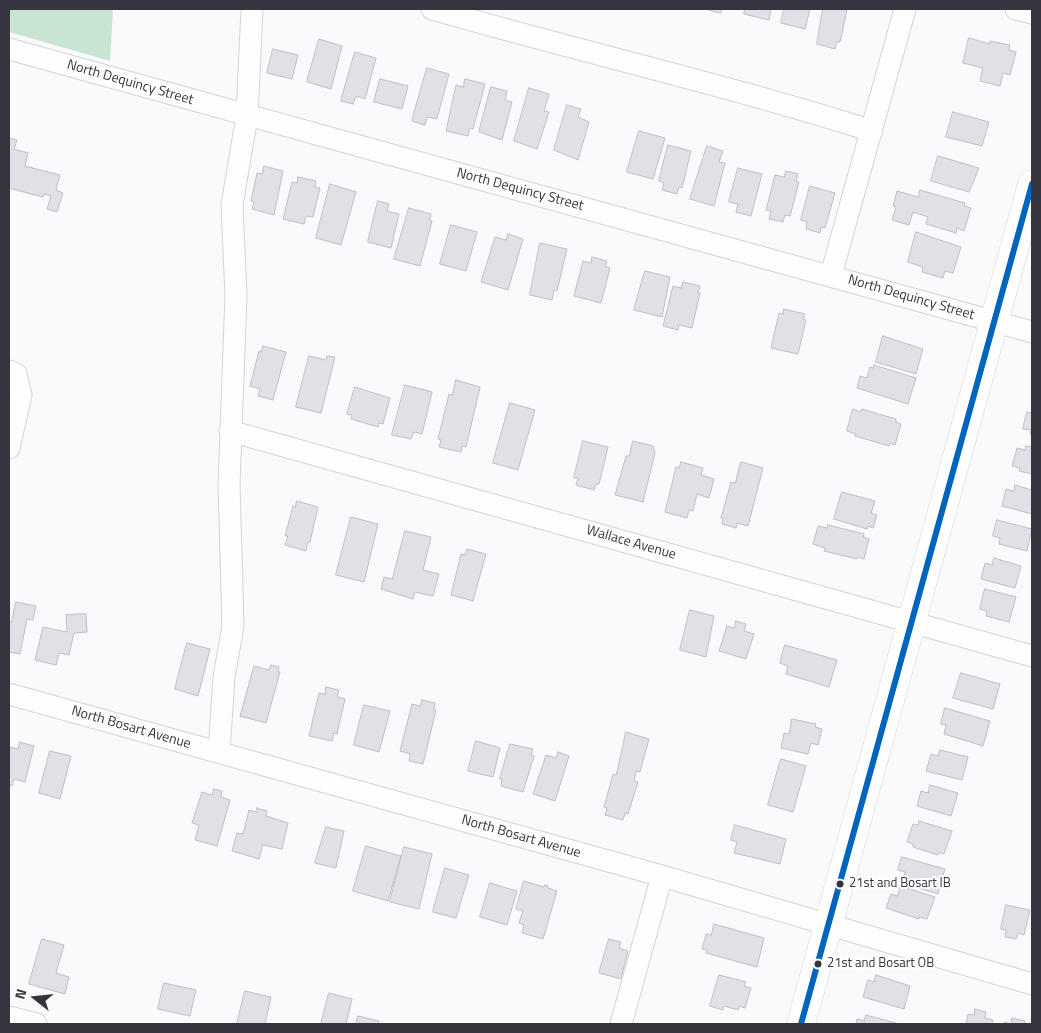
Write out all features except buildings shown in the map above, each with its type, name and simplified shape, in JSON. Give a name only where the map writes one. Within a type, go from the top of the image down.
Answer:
[{"type":"main road","points":[[801,1024],[1032,184]]},
{"type":"street","points":[[219,752],[224,676],[233,626],[229,484],[236,296],[232,205],[247,116],[252,9]]},
{"type":"street","points":[[432,9],[672,75],[784,103],[872,131]]},
{"type":"street","points":[[831,275],[905,9]]},
{"type":"street","points":[[1016,9],[1032,13]]},
{"type":"street","name":"North Dequincy Street","points":[[9,49],[1032,332]]},
{"type":"street","points":[[9,448],[21,395],[12,373]]},
{"type":"street","name":"Wallace Avenue","points":[[230,431],[1032,656]]},
{"type":"street","name":"North Bosart Avenue","points":[[9,694],[662,876],[1032,984]]},
{"type":"street","points":[[621,1024],[662,876]]},
{"type":"street","points":[[9,1017],[36,1024]]},
{"type":"green space","points":[[9,9],[113,9],[110,61],[9,32]]},
{"type":"transit line","points":[[801,1024],[1032,184]]},
{"type":"place","name":"21st and Bosart IB","points":[[840,884]]},
{"type":"place","name":"21st and Bosart OB","points":[[818,964]]}]
